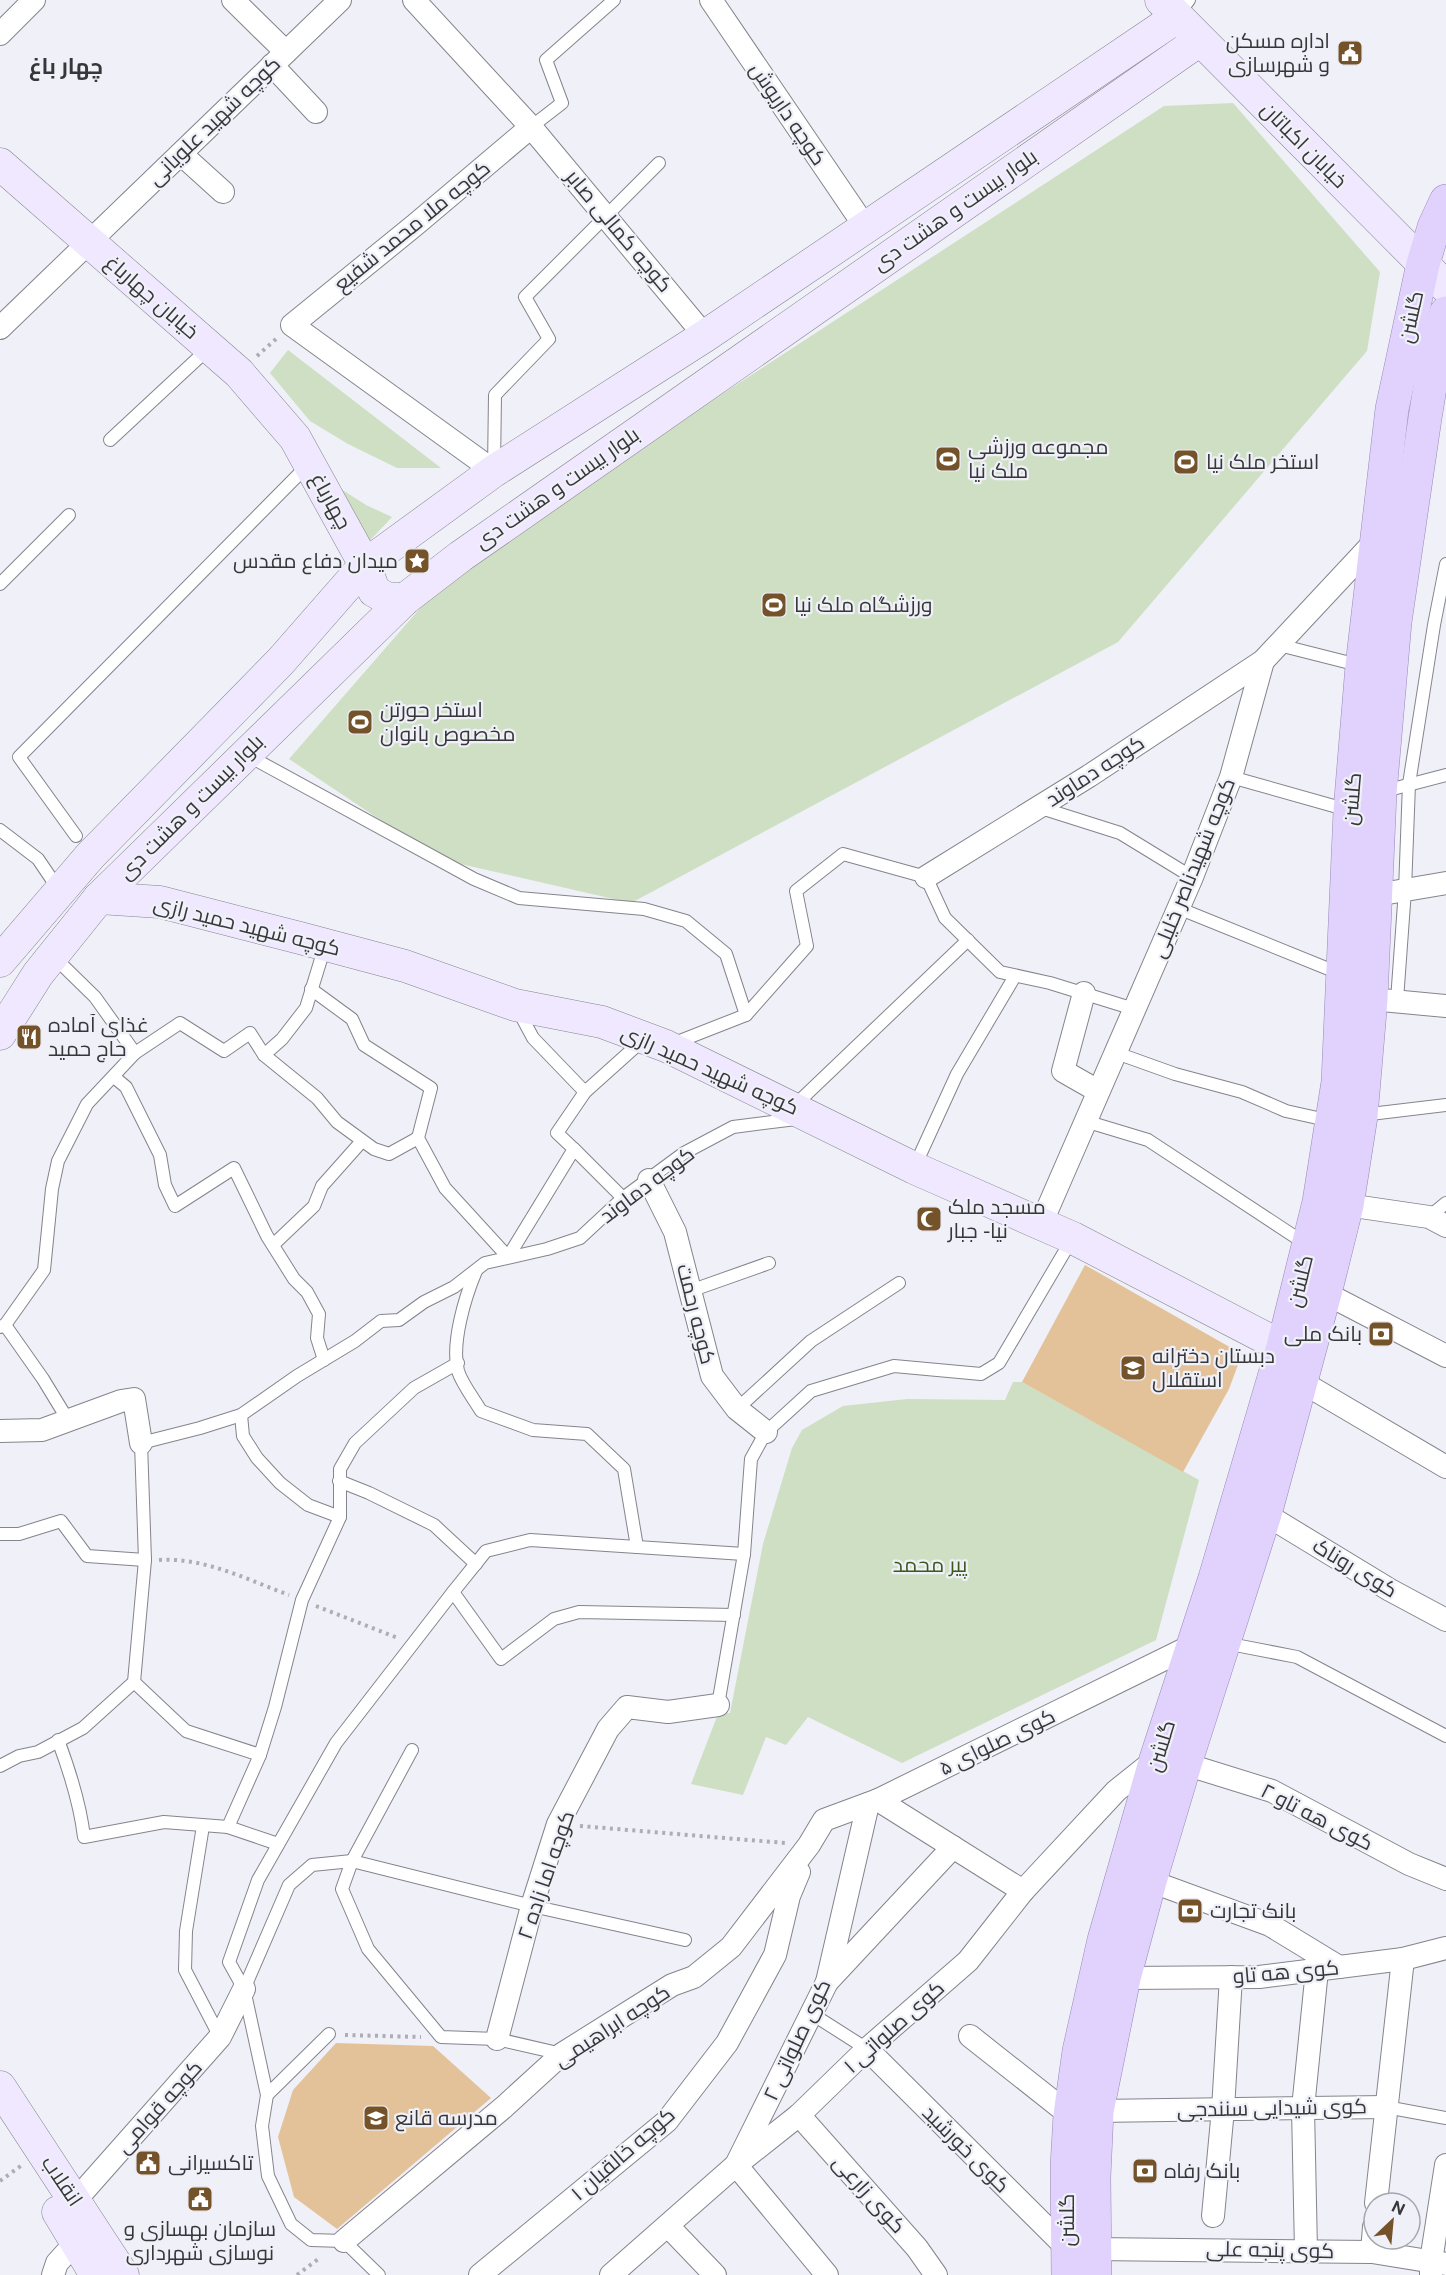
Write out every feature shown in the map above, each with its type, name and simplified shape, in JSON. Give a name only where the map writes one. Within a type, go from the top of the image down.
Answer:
[{"type":"main road","name":"بلوار بیست و هشت دی","points":[[0,961],[90,856],[281,661],[365,565],[494,471],[705,336],[866,228],[1176,6]]},
{"type":"main road","name":"خیابان اکباتان","points":[[1176,6],[1200,40],[1446,287]]},
{"type":"main road","name":"بلوار بیست و هشت دی","points":[[0,1034],[38,974],[99,898],[310,689],[405,599],[461,556],[732,365],[1200,40]]},
{"type":"main road","name":"خیابان چهارباغ","points":[[0,164],[239,373],[303,450]]},
{"type":"main road","name":"گلشن","points":[[1084,2113],[1079,2051],[1104,1940],[1170,1761],[1209,1644],[1297,1362],[1325,1293],[1347,1205],[1346,1118],[1338,1082],[1350,811],[1362,666],[1392,409],[1423,264],[1434,227],[1446,201]]},
{"type":"main road","name":"گلشن","points":[[1209,1644],[1265,1514],[1297,1362],[1308,1245],[1318,1202],[1384,1000],[1394,788],[1395,622],[1435,357],[1446,313]]},
{"type":"main road","points":[[705,336],[705,348],[711,358],[720,364],[732,365]]},
{"type":"main road","points":[[1415,490],[1446,434]]},
{"type":"main road","name":"چهارباغ","points":[[303,450],[365,565],[374,591],[388,599],[405,599]]},
{"type":"main road","points":[[427,520],[438,520],[458,532],[461,556]]},
{"type":"main road","points":[[281,661],[310,689]]},
{"type":"main road","name":"کوچه شهید حمید رازی","points":[[99,898],[160,902],[405,966],[515,1005],[602,1022],[656,1042],[914,1168],[1073,1238],[1297,1362]]},
{"type":"main road","name":"گلشن","points":[[1080,2262],[1067,2166],[1124,1978],[1150,1881],[1170,1761]]},
{"type":"main road","name":"انقلاب","points":[[0,2087],[71,2220],[96,2275]]},
{"type":"main road","name":"انقلاب","points":[[0,2123],[25,2163],[71,2220],[123,2275]]},
{"type":"street","points":[[0,34],[34,0]]},
{"type":"street","points":[[233,0],[279,58],[316,112]]},
{"type":"street","name":"کوچه شهید علویانی","points":[[0,328],[340,0]]},
{"type":"street","name":"کوچه کمالی صابر","points":[[414,0],[531,127],[705,336]]},
{"type":"street","name":"کوچه داریوش","points":[[711,0],[866,228]]},
{"type":"street","name":"کوچه ملا محمد شفیع","points":[[292,325],[531,127]]},
{"type":"street","points":[[181,154],[223,192]]},
{"type":"street","points":[[292,325],[494,471]]},
{"type":"street","name":"کوچه شهیدناصر خلیلی","points":[[1041,1224],[1192,877],[1231,777],[1263,661],[1378,538]]},
{"type":"street","name":"کوچه دماوند","points":[[926,877],[1263,661]]},
{"type":"street","points":[[1390,893],[1446,883]]},
{"type":"street","points":[[1084,993],[1063,1071],[1098,1091]]},
{"type":"street","points":[[1384,1000],[1446,1006]]},
{"type":"street","name":"کوچه رحمت","points":[[649,1180],[675,1232],[712,1376],[737,1409],[766,1432]]},
{"type":"street","points":[[1347,1205],[1437,1222]]},
{"type":"street","points":[[1325,1293],[1446,1356]]},
{"type":"street","points":[[1297,1362],[1446,1467]]},
{"type":"street","points":[[0,1431],[42,1430],[121,1401],[134,1399],[141,1443]]},
{"type":"street","name":"کوی روناک","points":[[1265,1514],[1390,1590],[1446,1620]]},
{"type":"street","name":"کوی صلوای ۵","points":[[809,1845],[824,1820],[873,1802],[1209,1644]]},
{"type":"street","name":"کوچه اما زاده ۲","points":[[497,2039],[532,1906],[558,1824],[608,1729],[627,1707],[668,1713],[718,1705]]},
{"type":"street","name":"کوی هه تاو ۲","points":[[1170,1761],[1272,1791],[1409,1864],[1446,1880]]},
{"type":"street","name":"کوی صلواتی ۱","points":[[611,2275],[736,2165],[799,2115],[867,2049],[968,1961],[1023,1891],[1116,1791],[1170,1761]]},
{"type":"street","points":[[873,1802],[953,1847],[1023,1891]]},
{"type":"street","name":"کوی صلواتی ۲","points":[[736,2165],[827,1982],[873,1802]]},
{"type":"street","name":"کوچه ابراهیمی","points":[[344,2241],[504,2107],[562,2054],[672,1985],[694,1977],[730,1947],[809,1845]]},
{"type":"street","name":"کوچه خالقیان ۱","points":[[480,2275],[667,2121],[727,2043],[775,1955],[789,1896],[809,1845]]},
{"type":"street","points":[[827,1982],[953,1847]]},
{"type":"street","points":[[1150,1881],[1270,1925],[1328,1969],[1303,2108],[1306,2251]]},
{"type":"street","name":"کوی هه تاو","points":[[1124,1978],[1259,1977],[1403,1959],[1446,1948]]},
{"type":"street","points":[[1377,2191],[1403,1959]]},
{"type":"street","points":[[1213,2216],[1223,2109],[1231,1977]]},
{"type":"street","name":"کوچه قوامی","points":[[53,2275],[71,2220],[220,2037],[244,1989]]},
{"type":"street","points":[[970,2036],[1084,2113]]},
{"type":"street","name":"کوی خورشید","points":[[867,2049],[1080,2262]]},
{"type":"street","name":"کوی شیدایی سنندجی","points":[[1084,2113],[1386,2107]]},
{"type":"street","name":"کوی زارعی","points":[[799,2115],[917,2248],[936,2275]]},
{"type":"street","points":[[1436,2267],[1446,2164]]},
{"type":"street","points":[[736,2165],[827,2275]]},
{"type":"street","points":[[668,2226],[715,2275]]},
{"type":"street","name":"کوی پنجه علی","points":[[1080,2262],[1306,2251],[1372,2252],[1436,2267]]},
{"type":"lane","points":[[531,127],[562,103],[546,60],[614,0]]},
{"type":"lane","points":[[494,471],[495,395],[549,339],[525,297],[659,163]]},
{"type":"lane","points":[[110,440],[209,348]]},
{"type":"lane","points":[[76,836],[19,757],[303,450]]},
{"type":"lane","points":[[0,584],[69,515]]},
{"type":"lane","points":[[1446,564],[1434,625],[1394,788],[1446,775]]},
{"type":"lane","points":[[1279,645],[1362,666]]},
{"type":"lane","points":[[245,754],[474,879],[519,898],[644,909],[686,921],[726,954],[746,1014]]},
{"type":"lane","points":[[1231,777],[1350,811]]},
{"type":"lane","points":[[1038,807],[1119,834],[1192,877]]},
{"type":"lane","points":[[0,830],[38,858],[60,891]]},
{"type":"lane","points":[[623,1198],[557,1133],[585,1092],[656,1042],[746,1014],[807,946],[795,891],[843,854],[926,877],[945,918],[1000,972],[1084,993],[1134,1009]]},
{"type":"lane","points":[[1178,908],[1344,974]]},
{"type":"lane","points":[[803,1112],[968,940]]},
{"type":"lane","points":[[264,1055],[282,1039],[306,1008],[325,945]]},
{"type":"lane","points":[[52,956],[94,997],[135,1053]]},
{"type":"lane","points":[[914,1168],[957,1074],[1015,975]]},
{"type":"lane","points":[[311,989],[352,1019],[364,1045],[431,1088],[418,1138],[445,1188],[508,1257],[574,1149]]},
{"type":"lane","points":[[515,1005],[533,1038],[585,1092]]},
{"type":"lane","points":[[68,1420],[44,1379],[2,1326],[44,1270],[52,1189],[58,1161],[87,1104],[135,1053],[180,1023],[224,1051],[250,1033],[264,1055],[316,1098],[337,1122],[374,1149],[388,1154],[418,1138]]},
{"type":"lane","points":[[1117,1049],[1122,1055],[1175,1074],[1242,1092],[1286,1111],[1346,1118],[1446,1105]]},
{"type":"lane","points":[[114,1077],[126,1087],[160,1155],[165,1185],[175,1206],[234,1168],[273,1245],[294,1278],[308,1292],[319,1314],[317,1338],[324,1360]]},
{"type":"lane","name":"کوچه دماوند","points":[[481,1266],[580,1238],[623,1198],[684,1153],[733,1127],[803,1112]]},
{"type":"lane","points":[[1085,1121],[1148,1140],[1308,1245]]},
{"type":"lane","points":[[273,1245],[314,1206],[322,1186],[362,1141]]},
{"type":"lane","points":[[1437,1222],[1446,1203]]},
{"type":"lane","points":[[718,1705],[744,1554],[751,1459],[766,1432],[811,1391],[894,1365],[981,1374],[999,1363],[1073,1238]]},
{"type":"lane","points":[[690,1291],[769,1263]]},
{"type":"lane","points":[[0,1766],[19,1756],[38,1752],[83,1728],[134,1682],[145,1560],[141,1443],[241,1415],[356,1341],[381,1321],[399,1320],[424,1302],[454,1287],[481,1266]]},
{"type":"lane","points":[[481,1266],[463,1303],[457,1344],[458,1371],[481,1411],[533,1430],[587,1434],[624,1469],[637,1547]]},
{"type":"lane","points":[[737,1409],[811,1341],[899,1283]]},
{"type":"lane","points":[[228,1827],[260,1755],[275,1707],[302,1600],[340,1517],[340,1469],[355,1443],[414,1388],[458,1363]]},
{"type":"lane","points":[[241,1415],[243,1436],[257,1458],[280,1483],[308,1505],[340,1517]]},
{"type":"lane","points":[[339,1481],[434,1525],[476,1564]]},
{"type":"lane","points":[[0,1534],[19,1534],[61,1521],[87,1556],[145,1560]]},
{"type":"lane","points":[[379,2275],[344,2241],[311,2240],[291,2224],[268,2176],[262,2126],[267,2095],[244,1989],[229,1962],[258,1880],[336,1743],[486,1551],[530,1540],[744,1554]]},
{"type":"lane","points":[[453,1592],[501,1659],[554,1619],[579,1612],[734,1615]]},
{"type":"lane","points":[[1209,1644],[1297,1657],[1446,1736]]},
{"type":"lane","points":[[134,1682],[186,1731],[260,1755]]},
{"type":"lane","points":[[58,1740],[72,1779],[84,1837],[164,1822],[228,1827],[278,1844]]},
{"type":"lane","points":[[412,1750],[352,1861],[342,1889],[368,1949],[441,2037],[497,2039],[562,2054]]},
{"type":"lane","points":[[203,1826],[186,1931],[185,1970],[220,2037]]},
{"type":"lane","points":[[244,1989],[289,1885],[312,1865],[352,1861],[532,1906],[685,1940]]},
{"type":"lane","points":[[812,2014],[867,2049]]},
{"type":"lane","points":[[267,2095],[329,2034]]},
{"type":"lane","name":"کوی شیدایی سنندجی","points":[[1386,2107],[1446,2118]]},
{"type":"path","points":[[239,373],[292,325]]},
{"type":"path","points":[[145,1560],[176,1559],[203,1564],[413,1643]]},
{"type":"path","points":[[558,1824],[809,1845]]},
{"type":"path","points":[[329,2034],[441,2037]]},
{"type":"path","points":[[0,2181],[25,2163]]},
{"type":"green space","name":"مجموعه ورزشی ملک نیا","points":[[1233,103],[1380,272],[1367,351],[1118,642],[631,903],[439,859],[289,759],[455,568],[1164,106]]},
{"type":"green space","points":[[288,350],[441,468],[397,468],[348,444],[310,421],[270,373]]},
{"type":"green space","points":[[327,480],[366,505],[392,517],[360,551]]},
{"type":"green space","name":"پیر محمد","points":[[1013,1382],[1022,1382],[1199,1480],[1156,1640],[902,1763],[808,1717],[786,1745],[766,1737],[743,1795],[691,1784],[718,1714],[730,1713],[763,1544],[792,1448],[802,1430],[843,1406],[907,1399],[1005,1400]]},
{"type":"building","name":"دبستان دخترانه استقلال","points":[[1085,1265],[1242,1354],[1229,1389],[1183,1472],[1022,1382]]},
{"type":"building","name":"مدرسه قانع","points":[[336,2043],[433,2046],[491,2098],[337,2229],[294,2197],[278,2137],[293,2090]]},
{"type":"place","name":"اداره مسکن و شهرسازی","points":[[1350,53]]},
{"type":"place","name":"مجموعه ورزشی ملک نیا","points":[[948,459]]},
{"type":"place","name":"استخر ملک نیا","points":[[1186,462]]},
{"type":"place","name":"میدان دفاع مقدس","points":[[417,561]]},
{"type":"place","name":"ورزشگاه ملک نیا","points":[[774,605]]},
{"type":"place","name":"استخر حورتن مخصوص بانوان","points":[[360,722]]},
{"type":"place","name":"غذای آماده حاج حمید","points":[[29,1037]]},
{"type":"place","name":"مسجد ملک نیا - جبار","points":[[929,1219]]},
{"type":"place","name":"بانک ملی","points":[[1381,1334]]},
{"type":"place","name":"دبستان دخترانه استقلال","points":[[1133,1368]]},
{"type":"place","name":"بانک تجارت","points":[[1190,1911]]},
{"type":"place","name":"مدرسه قانع","points":[[376,2118]]},
{"type":"place","name":"تاکسیرانی","points":[[148,2163]]},
{"type":"place","name":"بانک رفاه","points":[[1145,2171]]},
{"type":"place","name":"سازمان بهسازی و نوسازی شهرداری","points":[[200,2199]]},
{"type":"district","name":"چهار باغ","points":[[66,66]]}]
